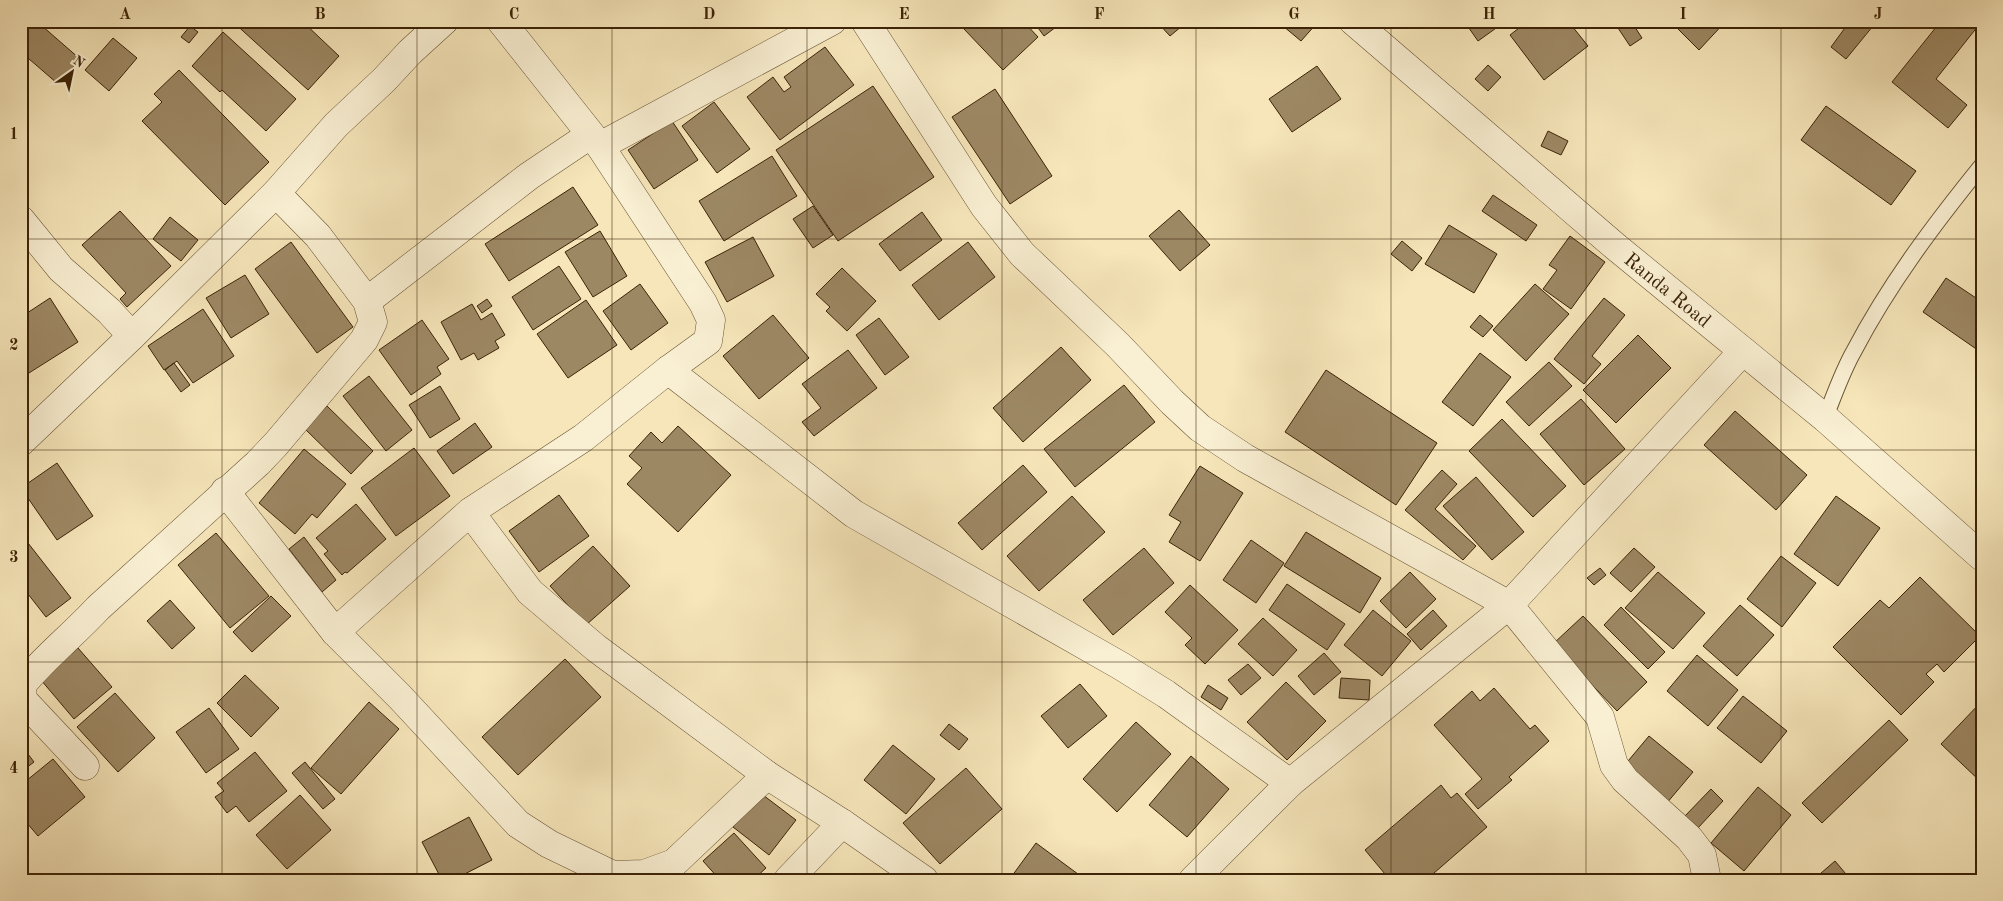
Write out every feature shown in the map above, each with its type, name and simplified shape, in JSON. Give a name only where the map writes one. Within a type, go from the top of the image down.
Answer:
[{"type":"street","points":[[21,442],[276,194],[336,125],[444,21]]},
{"type":"street","points":[[335,632],[470,512],[583,438],[668,370],[708,341],[712,320],[703,303],[595,141],[501,21]]},
{"type":"street","points":[[367,301],[528,176],[832,21]]},
{"type":"street","points":[[865,21],[984,206],[1022,254],[1118,345],[1172,402],[1200,428],[1246,458],[1509,605],[1600,717],[1614,765],[1625,780],[1689,838],[1702,855],[1707,880]]},
{"type":"street","name":"Randa Road","points":[[1353,21],[1616,247],[1825,418],[1982,557]]},
{"type":"street","points":[[85,766],[23,700],[22,685],[34,670],[98,608],[258,463],[364,340],[373,322],[367,301],[318,236],[276,194]]},
{"type":"street","points":[[21,220],[61,269],[109,311],[132,336]]},
{"type":"street","points":[[1193,880],[1290,783],[1509,605],[1743,351]]},
{"type":"street","points":[[668,370],[854,514],[1121,666],[1166,694],[1290,783]]},
{"type":"street","points":[[225,491],[335,632],[400,697],[518,824],[549,844],[613,875],[644,874],[674,863],[767,775]]},
{"type":"street","points":[[470,512],[530,592],[596,648],[767,775],[842,823],[924,880]]},
{"type":"street","points":[[788,880],[842,823]]},
{"type":"lane","points":[[1825,418],[1853,352],[1895,282],[1934,225],[1982,165]]},
{"type":"building","points":[[21,21],[44,21],[41,25],[80,59],[58,84],[21,52]]},
{"type":"building","points":[[232,21],[302,21],[339,56],[308,90]]},
{"type":"building","points":[[972,21],[1023,21],[1038,37],[1003,70],[964,29]]},
{"type":"building","points":[[1033,21],[1064,21],[1044,36]]},
{"type":"building","points":[[1160,21],[1188,21],[1170,36],[1158,23]]},
{"type":"building","points":[[1277,21],[1316,21],[1317,23],[1301,41]]},
{"type":"building","points":[[1464,21],[1506,21],[1478,41]]},
{"type":"building","points":[[1528,21],[1568,21],[1588,46],[1544,80],[1510,35]]},
{"type":"building","points":[[1631,21],[1642,38],[1630,46],[1618,28]]},
{"type":"building","points":[[1670,21],[1726,21],[1699,50]]},
{"type":"building","points":[[1850,21],[1867,21],[1873,26],[1846,59],[1831,47]]},
{"type":"building","points":[[1941,21],[1982,21],[1936,79],[1967,105],[1948,128],[1892,82]]},
{"type":"building","points":[[190,26],[198,32],[189,43],[181,37]]},
{"type":"building","points":[[223,32],[296,99],[266,131],[222,90],[220,92],[192,66]]},
{"type":"building","points":[[113,38],[137,58],[109,91],[85,70]]},
{"type":"building","points":[[825,47],[854,85],[780,140],[747,97],[773,77],[784,92],[791,87],[784,77]]},
{"type":"building","points":[[1488,65],[1501,77],[1488,91],[1475,79]]},
{"type":"building","points":[[1317,66],[1341,99],[1292,132],[1269,99]]},
{"type":"building","points":[[179,70],[269,162],[225,205],[142,121],[162,102],[154,94]]},
{"type":"building","points":[[873,86],[934,177],[838,241],[776,150]]},
{"type":"building","points":[[995,89],[1052,176],[1010,204],[952,117]]},
{"type":"building","points":[[714,102],[750,149],[717,173],[682,126]]},
{"type":"building","points":[[1826,106],[1916,171],[1891,205],[1801,140]]},
{"type":"building","points":[[672,121],[698,160],[654,189],[628,150]]},
{"type":"building","points":[[1548,131],[1568,141],[1561,155],[1541,146]]},
{"type":"building","points":[[772,156],[797,196],[724,241],[699,201]]},
{"type":"building","points":[[573,187],[598,225],[509,281],[485,244]]},
{"type":"building","points":[[1493,195],[1537,225],[1526,241],[1482,211]]},
{"type":"building","points":[[813,206],[833,235],[813,248],[793,219]]},
{"type":"building","points":[[1179,210],[1210,245],[1180,271],[1149,236]]},
{"type":"building","points":[[120,211],[171,266],[127,307],[120,299],[126,293],[82,245]]},
{"type":"building","points":[[922,212],[942,240],[900,271],[879,244]]},
{"type":"building","points":[[170,217],[198,240],[181,261],[153,239]]},
{"type":"building","points":[[1449,225],[1497,254],[1474,293],[1425,264]]},
{"type":"building","points":[[600,231],[627,276],[593,297],[565,252]]},
{"type":"building","points":[[1570,236],[1605,262],[1571,309],[1543,289],[1557,270],[1549,265]]},
{"type":"building","points":[[753,237],[774,276],[727,302],[705,262]]},
{"type":"building","points":[[1402,241],[1422,258],[1412,271],[1391,254]]},
{"type":"building","points":[[291,242],[353,327],[317,353],[255,269]]},
{"type":"building","points":[[968,242],[995,277],[939,320],[912,285]]},
{"type":"building","points":[[559,266],[581,299],[533,330],[512,297]]},
{"type":"building","points":[[842,268],[876,301],[847,331],[826,311],[830,307],[816,294]]},
{"type":"building","points":[[245,275],[269,314],[231,338],[206,298]]},
{"type":"building","points":[[1946,278],[1982,302],[1982,353],[1923,312]]},
{"type":"building","points":[[640,284],[668,323],[631,350],[603,311]]},
{"type":"building","points":[[1535,284],[1569,314],[1526,361],[1493,330]]},
{"type":"building","points":[[50,298],[78,342],[21,378],[21,317]]},
{"type":"building","points":[[1604,298],[1625,315],[1592,356],[1601,364],[1584,384],[1554,359]]},
{"type":"building","points":[[487,299],[492,306],[482,313],[477,306]]},
{"type":"building","points":[[586,300],[617,345],[568,378],[537,334]]},
{"type":"building","points":[[472,304],[481,320],[492,313],[505,335],[495,341],[499,348],[478,360],[474,353],[461,360],[441,322]]},
{"type":"building","points":[[203,309],[234,356],[193,383],[177,361],[164,370],[148,346]]},
{"type":"building","points":[[773,315],[809,358],[759,399],[723,356]]},
{"type":"building","points":[[1480,315],[1493,326],[1483,337],[1470,327]]},
{"type":"building","points":[[879,318],[909,357],[885,375],[856,335]]},
{"type":"building","points":[[422,320],[449,359],[437,367],[441,374],[411,395],[379,350]]},
{"type":"building","points":[[1638,335],[1671,368],[1616,423],[1583,390]]},
{"type":"building","points":[[1061,347],[1091,380],[1023,442],[993,408]]},
{"type":"building","points":[[848,350],[877,388],[814,436],[802,422],[821,408],[802,384]]},
{"type":"building","points":[[1480,353],[1511,377],[1473,426],[1442,402]]},
{"type":"building","points":[[1549,362],[1572,386],[1529,426],[1506,402]]},
{"type":"building","points":[[174,363],[190,385],[181,392],[165,370]]},
{"type":"building","points":[[1326,370],[1437,443],[1396,505],[1285,432]]},
{"type":"building","points":[[369,376],[412,430],[386,451],[343,396]]},
{"type":"building","points":[[1124,385],[1155,422],[1075,487],[1044,449]]},
{"type":"building","points":[[440,386],[460,419],[430,438],[409,405]]},
{"type":"building","points":[[1581,399],[1625,449],[1584,485],[1540,434]]},
{"type":"building","points":[[327,406],[373,451],[351,474],[305,429]]},
{"type":"building","points":[[1735,411],[1807,475],[1776,510],[1704,445]]},
{"type":"building","points":[[1502,419],[1566,486],[1533,517],[1469,451]]},
{"type":"building","points":[[475,423],[492,447],[453,474],[437,451]]},
{"type":"building","points":[[678,426],[731,475],[678,532],[627,484],[642,468],[629,456],[651,432],[662,443]]},
{"type":"building","points":[[414,448],[450,496],[396,536],[361,488]]},
{"type":"building","points":[[304,449],[346,484],[317,518],[312,514],[295,534],[259,503]]},
{"type":"building","points":[[57,463],[93,516],[57,540],[21,488]]},
{"type":"building","points":[[1023,465],[1047,492],[982,550],[958,523]]},
{"type":"building","points":[[1200,466],[1243,493],[1200,561],[1169,542],[1181,522],[1169,515]]},
{"type":"building","points":[[1442,470],[1457,484],[1435,509],[1476,546],[1463,560],[1405,510]]},
{"type":"building","points":[[1476,477],[1524,532],[1492,560],[1443,506]]},
{"type":"building","points":[[559,495],[589,536],[539,572],[509,531]]},
{"type":"building","points":[[1072,496],[1105,532],[1039,591],[1007,556]]},
{"type":"building","points":[[1836,496],[1880,528],[1838,586],[1794,554]]},
{"type":"building","points":[[356,504],[386,539],[347,573],[345,572],[342,575],[324,554],[328,551],[316,538]]},
{"type":"building","points":[[1306,532],[1381,578],[1360,613],[1284,566]]},
{"type":"building","points":[[216,533],[269,596],[230,628],[178,565]]},
{"type":"building","points":[[304,537],[336,580],[322,592],[289,549]]},
{"type":"building","points":[[1251,540],[1284,563],[1256,603],[1223,580]]},
{"type":"building","points":[[28,543],[71,598],[46,617],[21,585],[21,548]]},
{"type":"building","points":[[593,546],[630,586],[586,625],[550,586]]},
{"type":"building","points":[[1144,548],[1174,583],[1113,635],[1083,600]]},
{"type":"building","points":[[1634,548],[1655,567],[1631,592],[1610,573]]},
{"type":"building","points":[[1781,556],[1816,583],[1782,627],[1747,599]]},
{"type":"building","points":[[1600,568],[1606,575],[1594,585],[1587,578]]},
{"type":"building","points":[[1410,572],[1436,599],[1406,628],[1380,601]]},
{"type":"building","points":[[1658,572],[1705,613],[1673,649],[1625,608]]},
{"type":"building","points":[[1920,577],[1980,636],[1944,672],[1937,664],[1926,674],[1934,682],[1901,715],[1833,647],[1880,600],[1889,608]]},
{"type":"building","points":[[1287,584],[1345,624],[1327,650],[1269,610]]},
{"type":"building","points":[[1190,585],[1238,630],[1205,664],[1185,645],[1192,638],[1165,612]]},
{"type":"building","points":[[271,596],[291,616],[252,652],[233,632]]},
{"type":"building","points":[[170,600],[195,628],[172,649],[147,621]]},
{"type":"building","points":[[1740,605],[1774,635],[1737,676],[1703,646]]},
{"type":"building","points":[[1621,607],[1665,652],[1648,669],[1604,625]]},
{"type":"building","points":[[1373,610],[1411,641],[1382,676],[1344,645]]},
{"type":"building","points":[[1433,610],[1447,626],[1421,650],[1407,634]]},
{"type":"building","points":[[1583,616],[1647,682],[1617,711],[1553,644]]},
{"type":"building","points":[[1263,618],[1297,650],[1273,676],[1238,644]]},
{"type":"building","points":[[78,648],[112,687],[74,719],[41,680]]},
{"type":"building","points":[[1324,653],[1341,672],[1314,695],[1298,676]]},
{"type":"building","points":[[1697,655],[1738,690],[1708,726],[1667,691]]},
{"type":"building","points":[[565,659],[601,697],[518,775],[482,737]]},
{"type":"building","points":[[1248,664],[1261,678],[1241,695],[1228,680]]},
{"type":"building","points":[[245,675],[279,708],[251,737],[217,703]]},
{"type":"building","points":[[1341,678],[1370,680],[1369,700],[1339,698]]},
{"type":"building","points":[[1286,682],[1326,721],[1287,760],[1247,722]]},
{"type":"building","points":[[1080,684],[1107,716],[1068,748],[1041,716]]},
{"type":"building","points":[[1208,685],[1228,698],[1221,710],[1201,697]]},
{"type":"building","points":[[1494,688],[1530,729],[1535,725],[1549,741],[1509,777],[1512,780],[1478,809],[1465,794],[1482,779],[1434,725],[1472,691],[1480,701]]},
{"type":"building","points":[[115,693],[155,738],[118,772],[77,727]]},
{"type":"building","points":[[1743,696],[1787,731],[1761,763],[1717,728]]},
{"type":"building","points":[[1982,701],[1982,783],[1941,744]]},
{"type":"building","points":[[369,702],[399,729],[341,794],[311,768]]},
{"type":"building","points":[[209,708],[239,749],[206,773],[176,732]]},
{"type":"building","points":[[1889,720],[1908,740],[1822,823],[1802,803]]},
{"type":"building","points":[[1136,722],[1171,754],[1117,812],[1083,779]]},
{"type":"building","points":[[949,724],[968,739],[959,750],[940,735]]},
{"type":"building","points":[[1649,736],[1693,772],[1666,804],[1623,767]]},
{"type":"building","points":[[893,745],[935,779],[906,814],[864,780]]},
{"type":"building","points":[[21,747],[34,762],[21,772]]},
{"type":"building","points":[[255,752],[287,791],[249,822],[236,806],[227,813],[215,797],[224,791],[217,783]]},
{"type":"building","points":[[1191,756],[1229,789],[1187,837],[1149,805]]},
{"type":"building","points":[[53,759],[85,797],[38,836],[21,816],[21,785]]},
{"type":"building","points":[[305,762],[335,799],[323,809],[292,773]]},
{"type":"building","points":[[966,768],[1002,809],[940,864],[903,823]]},
{"type":"building","points":[[1441,785],[1451,798],[1457,793],[1487,827],[1426,880],[1416,880],[1410,874],[1403,880],[1390,880],[1365,850]]},
{"type":"building","points":[[1758,787],[1791,815],[1744,871],[1711,843]]},
{"type":"building","points":[[1711,789],[1723,801],[1697,829],[1684,817]]},
{"type":"building","points":[[759,792],[796,820],[769,855],[733,827]]},
{"type":"building","points":[[300,795],[331,830],[287,869],[256,835]]},
{"type":"building","points":[[469,817],[492,860],[453,880],[442,880],[422,842]]},
{"type":"building","points":[[734,833],[766,868],[753,880],[720,880],[703,861]]},
{"type":"building","points":[[1036,843],[1086,880],[1009,880]]},
{"type":"building","points":[[1835,861],[1851,880],[1813,880]]}]
